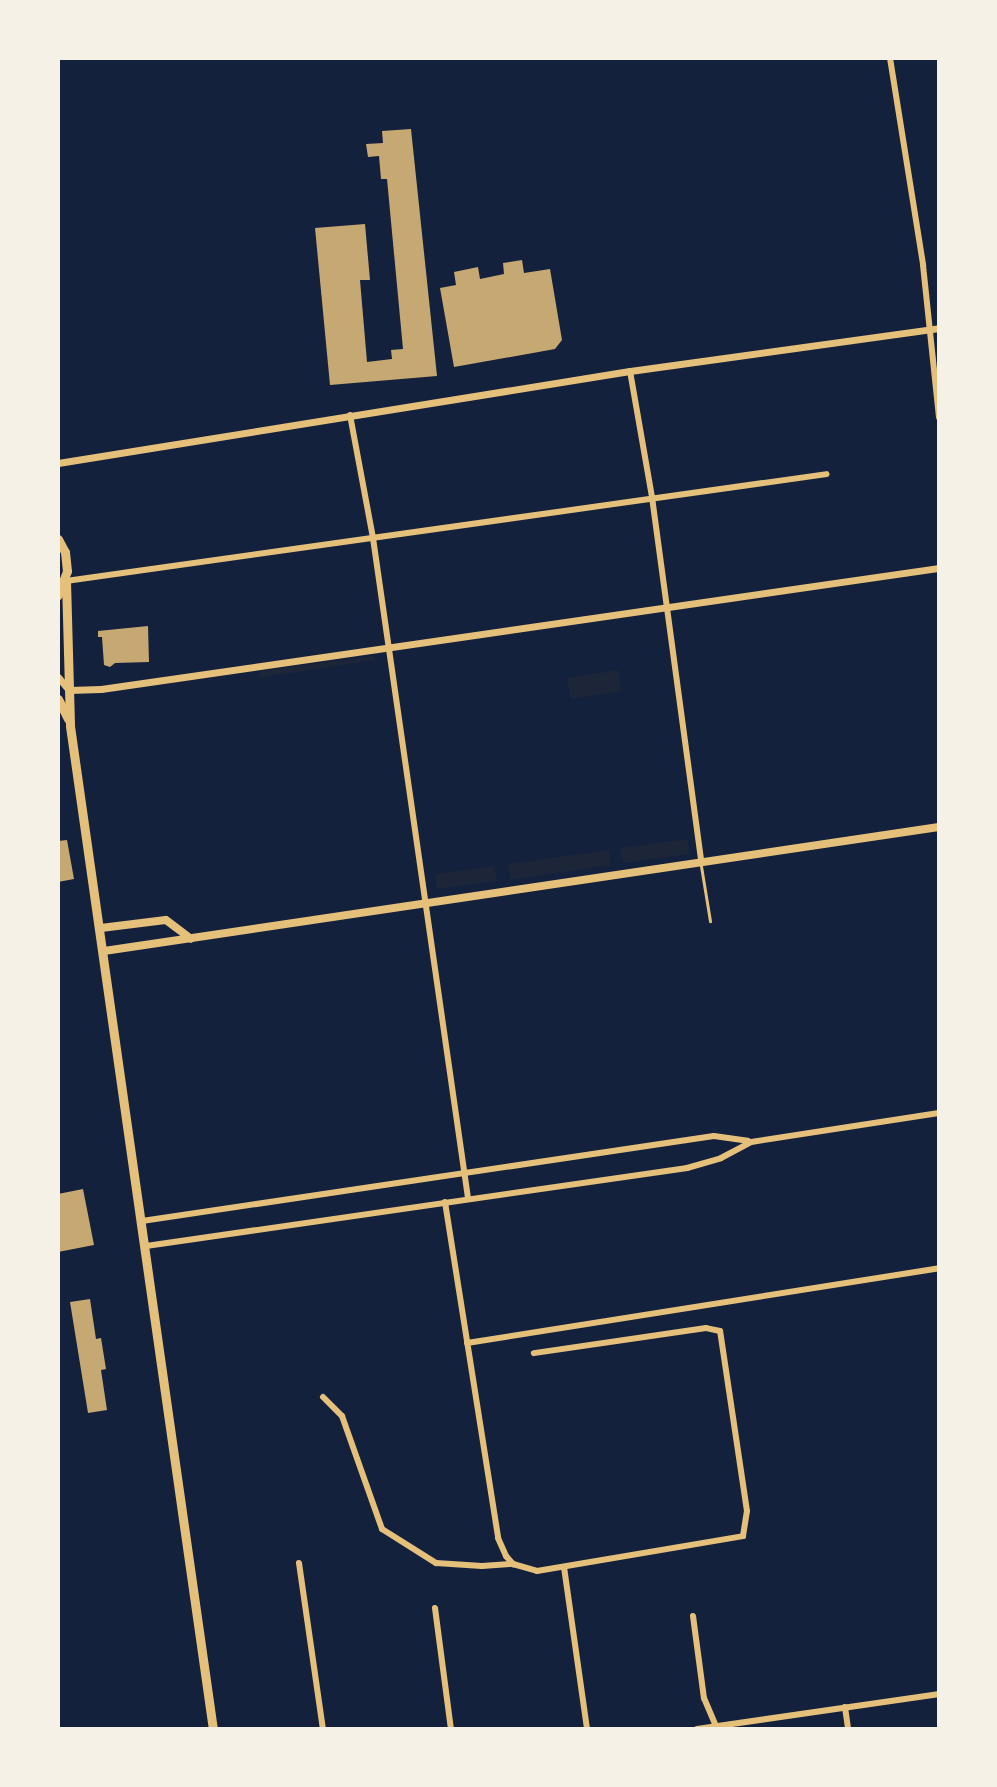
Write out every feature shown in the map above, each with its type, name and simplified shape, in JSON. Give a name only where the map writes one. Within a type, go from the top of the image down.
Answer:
[{"type":"main road","points":[[59,538],[67,561],[70,726],[213,1729]]},
{"type":"main road","points":[[58,595],[66,581]]},
{"type":"main road","points":[[58,699],[70,726]]},
{"type":"main road","points":[[104,951],[939,827]]},
{"type":"main road","points":[[101,928],[166,920],[191,939]]},
{"type":"street","points":[[890,58],[939,417]]},
{"type":"street","points":[[58,463],[630,371],[939,328]]},
{"type":"street","points":[[630,371],[652,497],[701,861]]},
{"type":"street","points":[[350,415],[373,538],[468,1198]]},
{"type":"street","points":[[66,581],[827,474]]},
{"type":"street","points":[[58,677],[69,690],[101,689],[939,568]]},
{"type":"street","points":[[142,1221],[714,1136],[751,1142],[939,1113]]},
{"type":"street","points":[[146,1246],[687,1168],[721,1158],[751,1142]]},
{"type":"street","points":[[445,1202],[498,1538],[513,1564]]},
{"type":"street","points":[[467,1343],[939,1268]]},
{"type":"street","points":[[323,1397],[342,1416],[382,1529],[436,1563],[467,1566],[513,1564],[537,1571],[743,1536],[747,1511],[720,1331],[706,1328],[534,1353]]},
{"type":"street","points":[[299,1563],[323,1729]]},
{"type":"street","points":[[564,1567],[587,1729]]},
{"type":"street","points":[[435,1608],[451,1729]]},
{"type":"street","points":[[693,1616],[704,1698],[717,1727]]},
{"type":"street","points":[[697,1729],[939,1694]]},
{"type":"street","points":[[845,1707],[848,1729]]},
{"type":"lane","points":[[701,861],[710,921]]},
{"type":"shaded area","points":[[373,656],[374,660],[259,678],[261,671]]},
{"type":"shaded area","points":[[618,670],[621,691],[571,699],[567,678]]},
{"type":"shaded area","points":[[688,839],[689,854],[623,863],[620,848]]},
{"type":"shaded area","points":[[609,850],[611,865],[510,880],[508,864]]},
{"type":"shaded area","points":[[494,866],[497,881],[437,889],[435,874]]},
{"type":"building","points":[[411,129],[437,376],[330,385],[315,228],[365,224],[370,280],[360,280],[367,362],[392,359],[391,350],[403,349],[387,179],[381,179],[379,156],[368,157],[366,144],[383,143],[382,131]]},
{"type":"building","points":[[522,260],[524,273],[550,269],[562,340],[555,349],[454,367],[440,288],[456,285],[454,272],[478,267],[480,279],[504,274],[503,263]]},
{"type":"building","points":[[148,626],[149,662],[104,665],[102,637],[98,637],[98,631]]},
{"type":"building","points":[[67,840],[74,879],[58,882],[58,841]]},
{"type":"building","points":[[83,1189],[94,1245],[58,1252],[58,1194]]},
{"type":"building","points":[[90,1299],[96,1339],[101,1338],[106,1369],[101,1370],[107,1410],[88,1413],[70,1302]]}]
